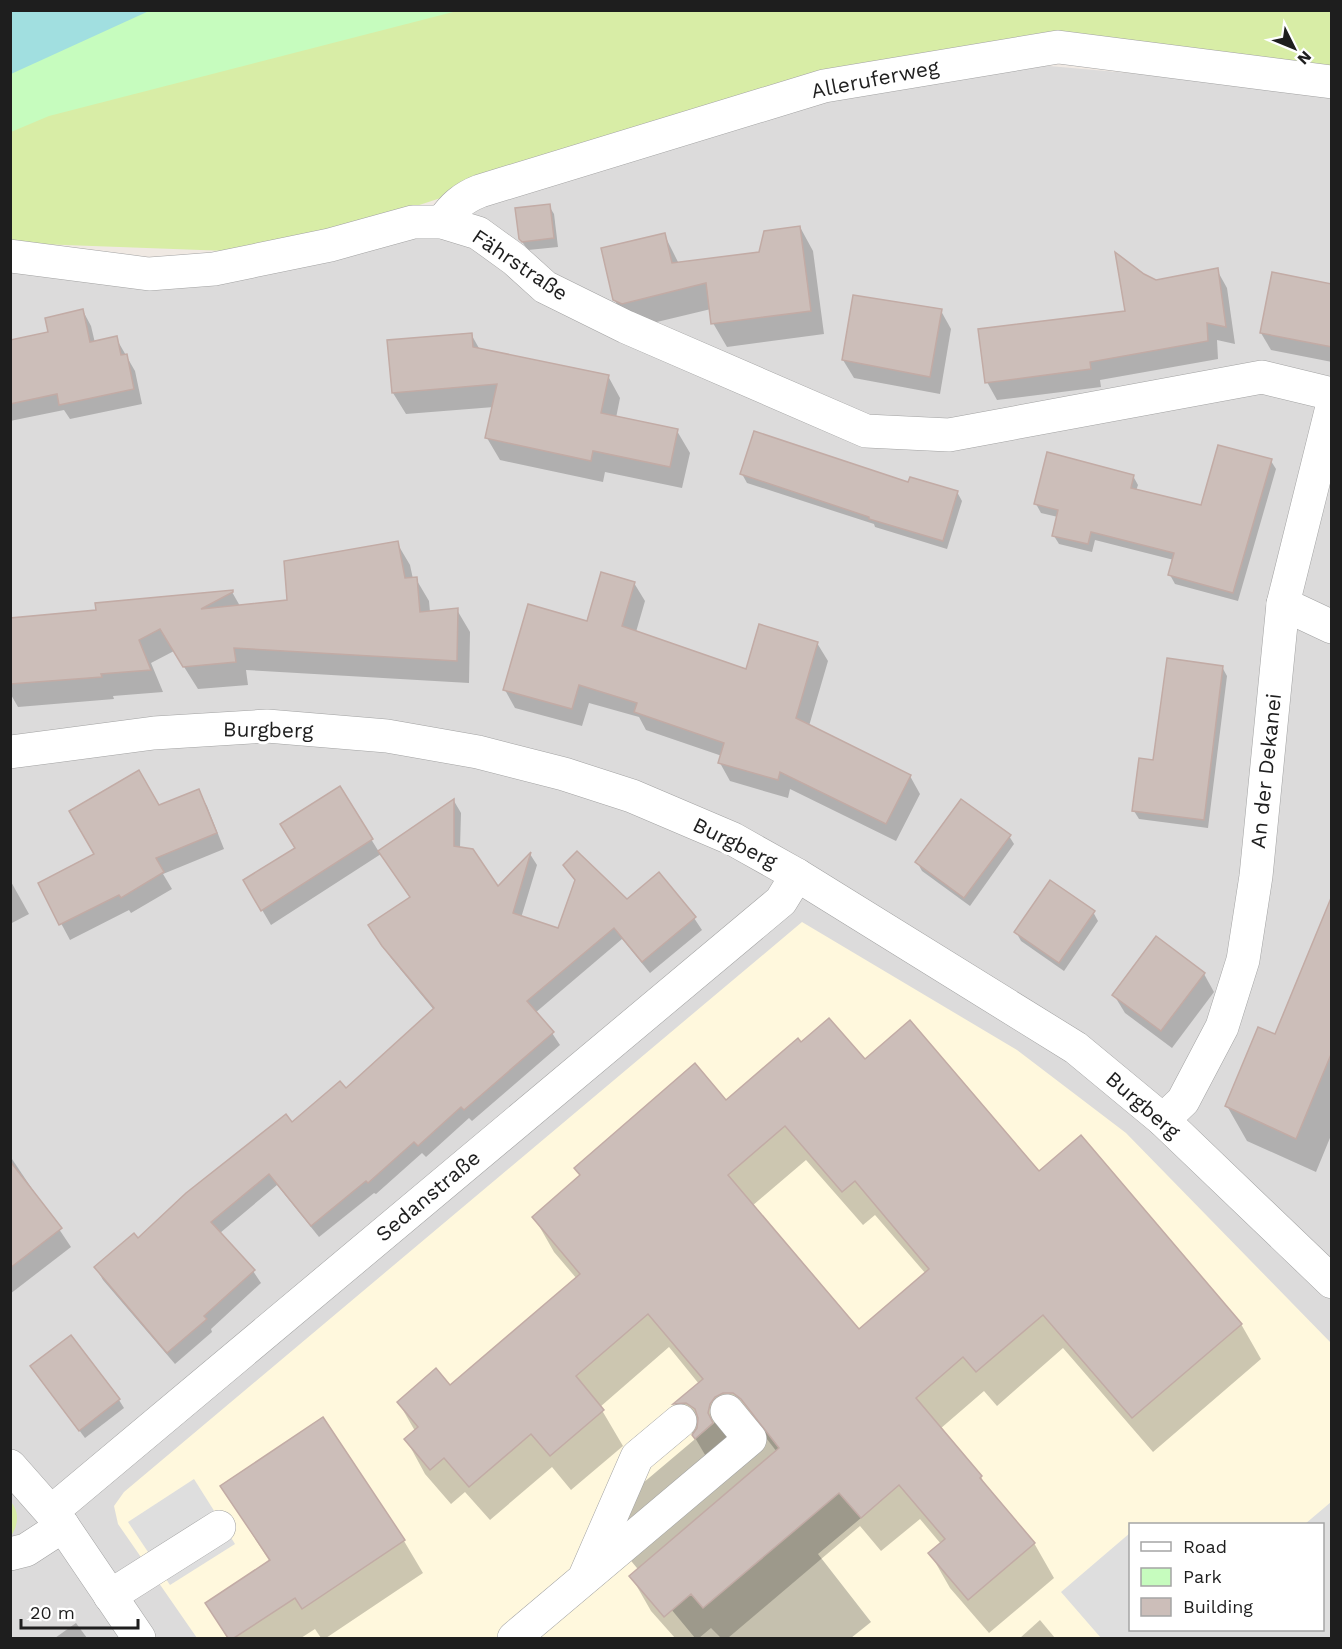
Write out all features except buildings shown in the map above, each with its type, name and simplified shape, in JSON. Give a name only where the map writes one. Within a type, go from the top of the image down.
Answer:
[{"type":"street","name":"Alleruferweg","points":[[442,222],[452,207],[466,196],[480,191],[824,86],[1058,47],[1332,82]]},
{"type":"street","name":"Fährstraße","points":[[10,256],[149,274],[214,269],[330,245],[413,222],[442,222],[478,233],[514,259],[545,287],[606,317],[866,431],[949,435],[1262,377],[1332,394]]},
{"type":"street","name":"An der Dekanei","points":[[1163,1120],[1183,1101],[1222,1027],[1243,960],[1256,876],[1283,604],[1332,407]]},
{"type":"street","points":[[1283,604],[1332,627]]},
{"type":"street","name":"Burgberg","points":[[10,752],[154,733],[267,726],[387,736],[478,752],[564,774],[632,796],[733,839],[797,875],[1076,1048],[1163,1120],[1332,1282]]},
{"type":"street","name":"Sedanstraße","points":[[10,1554],[26,1550],[57,1519],[781,901],[797,875]]},
{"type":"street","points":[[514,1638],[750,1439],[727,1412]]},
{"type":"street","points":[[584,1579],[636,1457],[680,1421]]},
{"type":"street","points":[[10,1466],[57,1519],[139,1638]]},
{"type":"street","points":[[110,1596],[219,1527]]},
{"type":"shaded area","points":[[1038,65],[1331,91],[1331,1638],[11,1638],[11,262],[296,267],[815,94]]},
{"type":"shaded area","points":[[802,922],[1017,1050],[1126,1133],[1331,1343],[1331,1638],[197,1638],[118,1524],[114,1506],[124,1492]]},
{"type":"shaded area","points":[[739,1402],[765,1432],[779,1422],[861,1518],[818,1554],[871,1622],[851,1638],[695,1638],[598,1521]]},
{"type":"shaded area","points":[[194,1479],[235,1544],[170,1585],[128,1522]]},
{"type":"shaded area","points":[[1331,1502],[1331,1638],[1101,1638],[1061,1592],[1129,1534],[1129,1631],[1324,1631],[1324,1523],[1306,1523]]},
{"type":"green space","points":[[149,10],[1332,11],[1331,77],[1035,47],[810,78],[287,248],[228,251],[11,243],[10,74]]},
{"type":"green space","points":[[11,11],[457,11],[49,116],[11,132]]},
{"type":"green space","points":[[11,1502],[16,1510],[17,1519],[11,1536]]},
{"type":"water","points":[[11,10],[149,10],[149,11],[11,74]]}]
